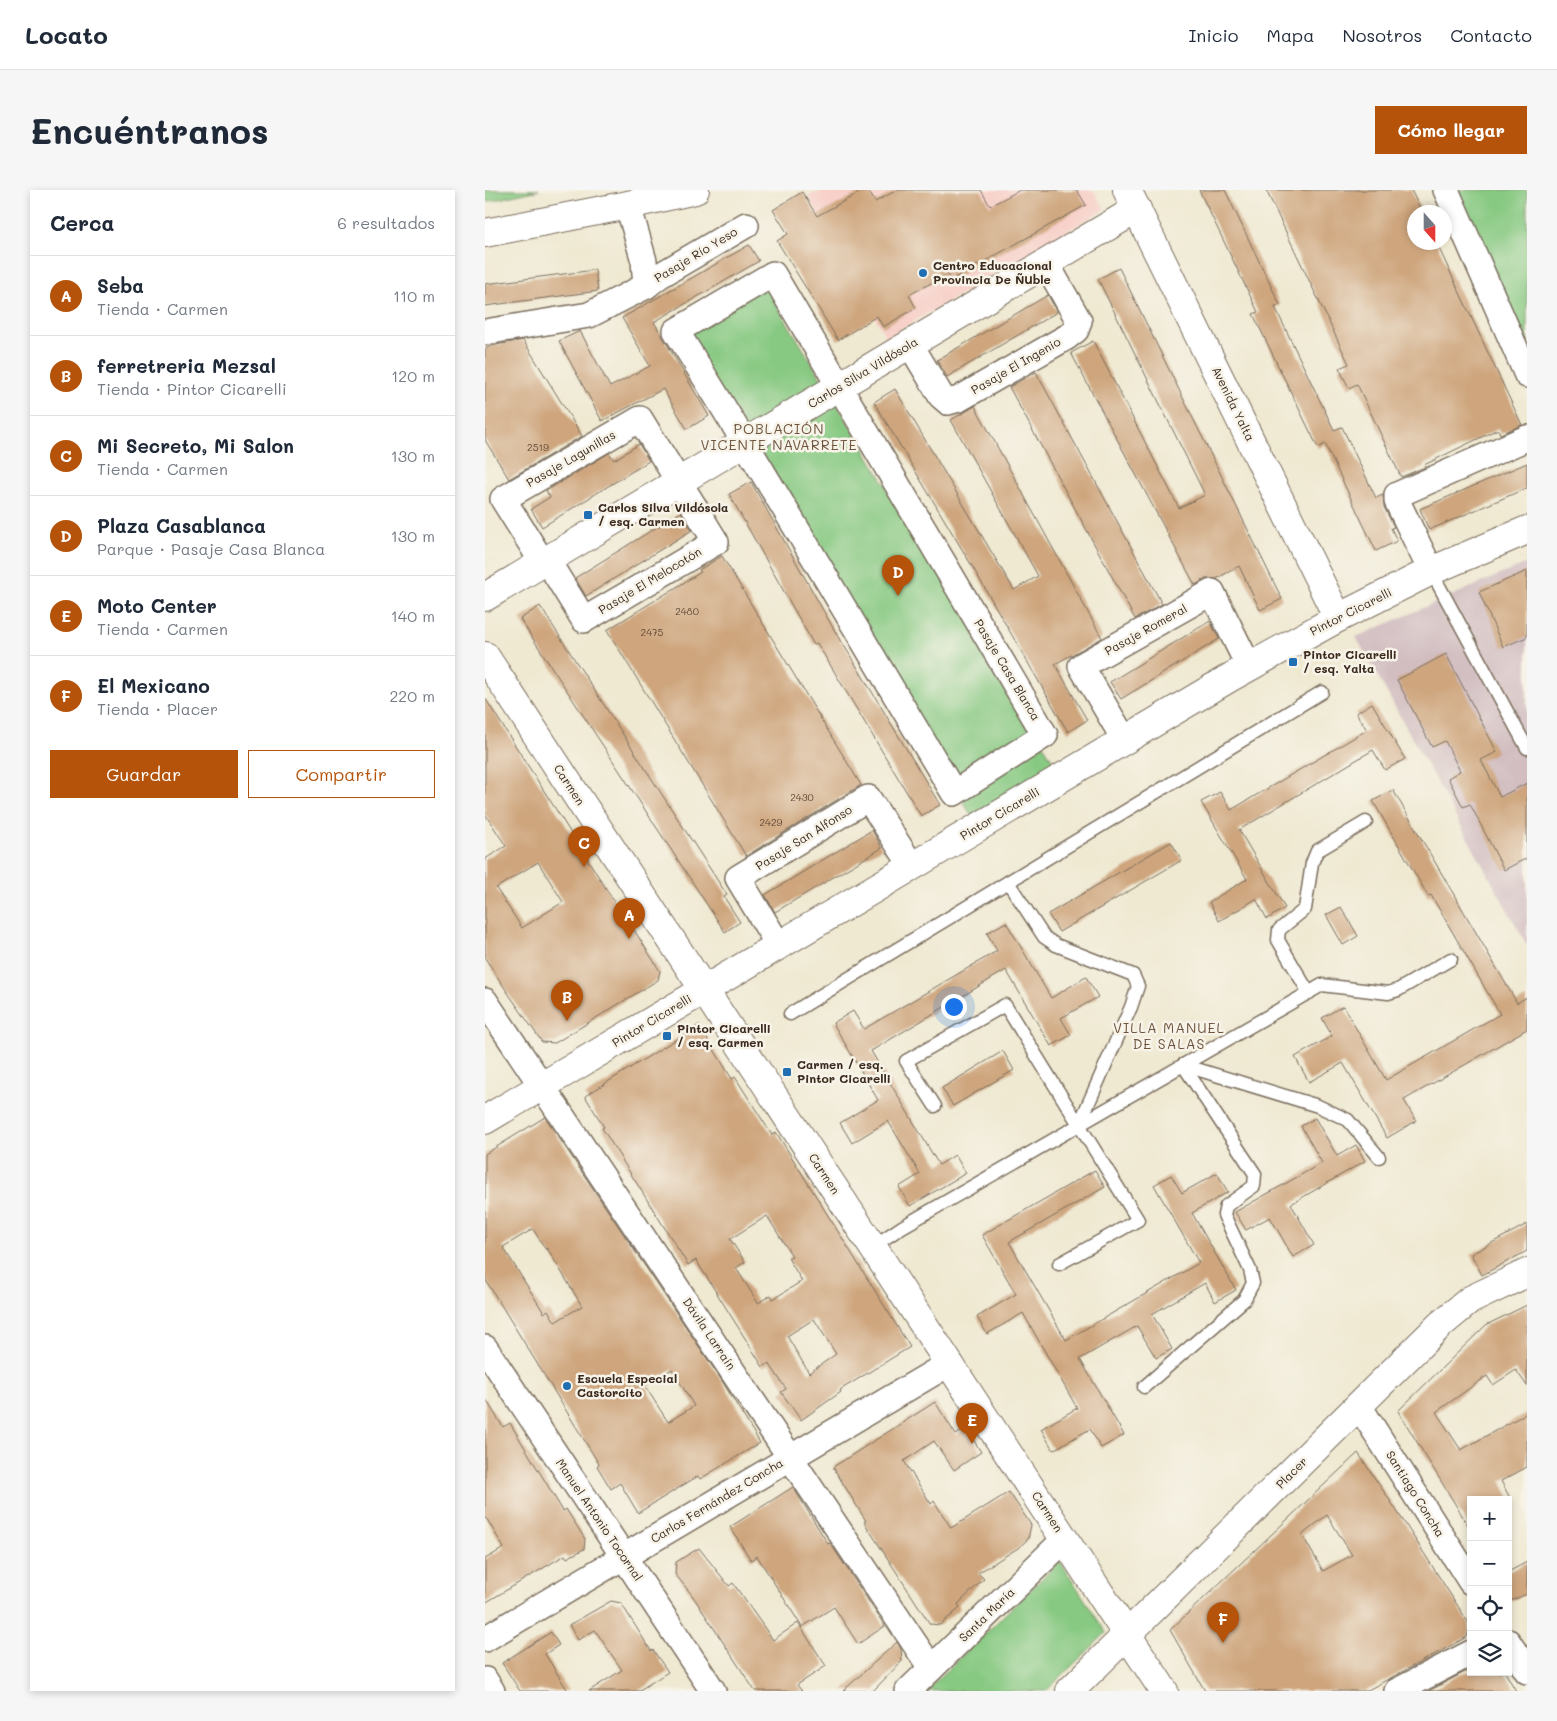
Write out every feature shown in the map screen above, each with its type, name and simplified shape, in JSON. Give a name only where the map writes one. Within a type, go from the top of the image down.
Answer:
[{"type":"street","points":[[485,233],[695,190]]},
{"type":"street","points":[[1446,190],[1527,375]]},
{"type":"street","name":"Carlos Silva Vildósola","points":[[485,597],[1046,263],[1132,200]]},
{"type":"street","name":"Avenida Yalta","points":[[1132,200],[1338,618]]},
{"type":"street","name":"Pasaje Río Yeso","points":[[628,205],[644,261],[646,286]]},
{"type":"street","name":"Pasaje Río Yeso","points":[[485,332],[589,315],[646,286],[659,276],[745,225]]},
{"type":"street","name":"Pasaje El Ingenio","points":[[910,344],[941,396],[948,402],[959,399],[1067,337],[1076,330],[1079,322],[1046,263]]},
{"type":"street","name":"Pasaje Casa Blanca","points":[[773,274],[1045,735],[954,793],[860,638],[746,442],[676,331],[773,274]]},
{"type":"street","name":"Pasaje Lagunillas","points":[[545,561],[503,499],[511,494],[640,419],[679,482]]},
{"type":"street","points":[[1431,571],[1397,501],[1397,495],[1527,438]]},
{"type":"street","name":"Pasaje El Melocotón","points":[[545,561],[585,620],[623,598],[716,542],[679,482]]},
{"type":"street","name":"Pintor Cicarelli","points":[[485,1120],[1124,739],[1249,667],[1338,618],[1431,571],[1527,530]]},
{"type":"street","name":"Pasaje Romeral","points":[[1124,739],[1081,666],[1212,592],[1249,667]]},
{"type":"street","name":"Carmen","points":[[485,656],[1164,1691]]},
{"type":"street","name":"Pasaje San Alfonso","points":[[779,946],[739,878],[868,798],[912,866]]},
{"type":"street","name":"Dávila Larraín","points":[[485,1001],[931,1668]]},
{"type":"street","name":"Placer","points":[[1070,1691],[1439,1325],[1465,1304],[1484,1292],[1527,1272]]},
{"type":"street","name":"Manuel Antonio Tocornal","points":[[485,1348],[713,1691]]},
{"type":"street","name":"Carlos Fernández Concha","points":[[485,1639],[950,1363]]},
{"type":"street","name":"Santiago Concha","points":[[1359,1406],[1467,1576]]},
{"type":"street","name":"Santa María","points":[[908,1691],[1065,1539]]},
{"type":"street","points":[[1512,1648],[1527,1671]]},
{"type":"street","points":[[1397,1691],[1467,1655]]},
{"type":"street","points":[[485,1680],[492,1691]]},
{"type":"lane","points":[[1431,571],[1527,748]]},
{"type":"lane","points":[[790,1014],[1322,692]]},
{"type":"lane","points":[[1309,993],[1278,940],[1279,930],[1305,909],[1312,863],[1317,851],[1366,822]]},
{"type":"lane","points":[[1009,882],[1044,937],[1056,946],[1133,975],[1138,986],[1131,1007],[1079,1125]]},
{"type":"lane","points":[[872,1247],[1322,984],[1388,993],[1398,990],[1451,959]]},
{"type":"lane","points":[[935,1106],[906,1062],[1005,1005],[1138,1220],[1059,1264]]},
{"type":"lane","points":[[1183,1065],[1318,1106],[1348,1120],[1379,1157]]},
{"type":"lane","points":[[1143,1387],[1244,1300],[1253,1283],[1250,1270],[1224,1215],[1225,1206],[1254,1186],[1255,1174],[1183,1065]]},
{"type":"shaded area","name":"Centro Educacional Provincia De ÑUble","points":[[825,190],[1093,190],[1105,209],[886,338],[808,196]]},
{"type":"shaded area","points":[[1527,563],[1527,945],[1356,637]]},
{"type":"green space","points":[[485,190],[539,190],[485,202]]},
{"type":"green space","points":[[1457,190],[1527,190],[1527,353]]},
{"type":"green space","points":[[765,286],[1056,766],[971,815],[744,426],[681,334]]},
{"type":"green space","points":[[1060,1561],[1106,1633],[1046,1691],[926,1691]]},
{"type":"building","name":"Centro Educacional Provincia De ÑUble","points":[[864,190],[868,190],[875,202],[897,190],[981,190],[990,206],[1020,190],[1077,190],[1086,205],[951,280],[948,274],[909,295],[916,308],[883,327],[877,316],[838,340],[777,241],[788,234],[773,210],[802,192],[817,216]]},
{"type":"building","points":[[1199,190],[1225,190],[1280,305],[1275,307],[1334,430],[1342,427],[1376,498],[1383,495],[1384,507],[1394,527],[1391,528],[1397,541],[1376,551],[1325,444],[1318,448],[1253,314],[1258,312]]},
{"type":"building","points":[[1266,190],[1411,190],[1418,205],[1407,205],[1407,250],[1440,250],[1522,425],[1500,434],[1498,429],[1424,465],[1425,467],[1401,477],[1357,384],[1349,388],[1339,368],[1349,364]]},
{"type":"building","points":[[749,245],[759,261],[654,322],[709,416],[687,429],[663,389],[602,421],[559,341],[580,331],[610,387],[650,366],[622,318]]},
{"type":"building","points":[[1119,268],[1282,599],[1260,610],[1239,566],[1216,579],[1205,579],[1195,585],[1071,353],[1093,341],[1179,508],[1205,495],[1098,279]]},
{"type":"building","points":[[595,270],[598,291],[485,306],[485,284]]},
{"type":"building","points":[[1048,295],[1057,312],[947,377],[937,360]]},
{"type":"building","points":[[523,340],[582,436],[509,479],[485,440],[485,349],[491,346]]},
{"type":"building","points":[[1036,372],[1162,604],[1135,619],[1009,387]]},
{"type":"building","points":[[895,389],[1014,590],[1038,576],[951,420],[975,406],[1102,638],[1055,664],[1087,720],[1068,732],[874,402]]},
{"type":"building","points":[[639,444],[649,461],[542,527],[531,509],[550,497],[546,491],[609,453],[614,460]]},
{"type":"building","points":[[1527,463],[1527,488],[1429,530],[1420,509]]},
{"type":"building","points":[[751,482],[841,642],[940,805],[921,816],[817,643],[814,645],[729,494]]},
{"type":"building","points":[[681,512],[692,530],[586,596],[575,578]]},
{"type":"building","points":[[722,556],[861,785],[746,856],[607,630],[701,572],[699,570]]},
{"type":"building","points":[[1527,571],[1527,637],[1503,647],[1479,592]]},
{"type":"building","points":[[540,606],[727,895],[724,897],[740,922],[725,932],[520,619]]},
{"type":"building","points":[[1210,621],[1219,639],[1121,699],[1110,682]]},
{"type":"building","points":[[1446,654],[1497,752],[1481,760],[1500,797],[1527,783],[1527,858],[1504,870],[1470,804],[1463,807],[1448,778],[1460,771],[1445,741],[1432,747],[1397,680]]},
{"type":"building","points":[[485,698],[660,971],[658,980],[555,1043],[542,1042],[485,958],[485,859],[506,846],[485,814]],"holes":[[[538,862],[563,902],[522,928],[496,888]]]},
{"type":"building","points":[[1372,703],[1405,759],[1385,770],[1373,750],[1239,830],[1285,908],[1267,919],[1256,899],[1219,921],[1209,902],[1247,879],[1201,802],[1220,792],[1231,810],[1367,730],[1356,713]]},
{"type":"building","points":[[1393,790],[1517,1003],[1527,997],[1527,1029],[1404,1100],[1416,1121],[1387,1138],[1343,1063],[1309,1082],[1295,1057],[1332,1036],[1322,1018],[1343,1006],[1386,1080],[1500,1014],[1431,895],[1428,896],[1373,801]]},
{"type":"building","points":[[872,830],[882,848],[775,912],[765,895]]},
{"type":"building","points":[[1171,842],[1182,860],[1059,932],[1048,914]]},
{"type":"building","points":[[1341,907],[1358,936],[1343,945],[1326,915]]},
{"type":"building","points":[[1006,922],[1051,998],[1086,977],[1098,997],[1061,1018],[1071,1035],[1051,1046],[1006,970],[871,1051],[939,1165],[955,1155],[966,1173],[910,1206],[899,1187],[920,1174],[888,1121],[852,1143],[840,1123],[878,1100],[833,1023],[853,1011],[864,1029],[997,951],[987,933]]},
{"type":"building","points":[[699,1025],[732,1079],[735,1077],[772,1135],[776,1132],[910,1347],[840,1390],[841,1392],[801,1420],[781,1392],[786,1389],[769,1363],[763,1367],[696,1260],[688,1265],[602,1128],[604,1127],[585,1096]],"holes":[[[767,1216],[792,1256],[788,1258],[802,1281],[773,1299],[771,1295],[758,1303],[736,1268],[745,1262],[730,1239]],[[814,1319],[836,1354],[809,1373],[787,1336]]]},
{"type":"building","points":[[1003,1051],[1014,1070],[953,1106],[942,1088]]},
{"type":"building","points":[[545,1117],[722,1381],[760,1443],[700,1479],[698,1476],[638,1513],[620,1483],[611,1489],[597,1466],[599,1464],[485,1279],[485,1154]],"holes":[[[533,1229],[546,1250],[547,1248],[582,1306],[555,1322],[548,1310],[544,1313],[503,1247]],[[672,1369],[694,1406],[668,1422],[645,1386]]]},
{"type":"building","points":[[1315,1118],[1337,1156],[1356,1145],[1365,1161],[1291,1204],[1314,1245],[1293,1257],[1270,1217],[1246,1230],[1235,1212],[1322,1163],[1301,1126]]},
{"type":"building","points":[[1095,1170],[1105,1187],[1009,1242],[1066,1340],[1199,1263],[1154,1185],[1171,1175],[1182,1193],[1217,1173],[1228,1192],[1192,1213],[1236,1290],[1215,1302],[1205,1283],[1152,1314],[1172,1349],[1156,1358],[1137,1326],[1080,1359],[1124,1435],[1101,1448],[1090,1429],[1053,1450],[1041,1429],[1077,1408],[1023,1313],[987,1334],[977,1317],[1016,1294],[982,1235]]},
{"type":"building","points":[[1527,1224],[1527,1251],[1482,1275],[1471,1254]]},
{"type":"building","points":[[1527,1305],[1527,1386],[1516,1370],[1493,1385],[1487,1376],[1436,1412],[1461,1450],[1527,1413],[1527,1467],[1501,1481],[1509,1496],[1467,1496],[1467,1523],[1398,1411],[1486,1325]]},
{"type":"building","points":[[485,1398],[503,1427],[510,1423],[563,1511],[566,1509],[585,1539],[584,1549],[567,1558],[565,1555],[485,1603],[485,1559],[504,1548],[485,1516]]},
{"type":"building","points":[[935,1402],[956,1435],[966,1428],[981,1452],[954,1470],[934,1441],[904,1461],[931,1504],[934,1501],[951,1528],[1009,1492],[1031,1525],[1028,1539],[1018,1548],[978,1573],[984,1579],[958,1604],[960,1608],[940,1625],[930,1624],[864,1522],[866,1521],[833,1467]]},
{"type":"building","points":[[1358,1453],[1467,1620],[1467,1637],[1366,1691],[1205,1691],[1170,1630]],"holes":[[[1327,1515],[1352,1555],[1323,1571],[1302,1535]]]},
{"type":"building","points":[[793,1487],[828,1544],[830,1543],[885,1626],[858,1644],[834,1607],[802,1627],[757,1556],[751,1560],[730,1527]]},
{"type":"building","points":[[699,1548],[729,1586],[733,1583],[773,1640],[798,1623],[826,1666],[797,1685],[802,1691],[755,1691],[692,1595],[675,1574],[676,1562]]},
{"type":"building","points":[[1527,1562],[1527,1594],[1512,1600],[1512,1586],[1512,1570]]},
{"type":"building","points":[[611,1601],[621,1603],[651,1651],[653,1650],[668,1672],[638,1691],[589,1691],[622,1670],[595,1630],[578,1640],[569,1625]]},
{"type":"building","points":[[551,1632],[559,1645],[545,1654],[568,1691],[520,1691],[502,1663]]},
{"type":"building","points":[[897,1642],[901,1649],[902,1661],[873,1691],[843,1691]]},
{"type":"building","points":[[1467,1672],[1467,1676],[1507,1676],[1516,1691],[1429,1691]]},
{"type":"place","name":"Centro Educacional Provincia De ÑUble","points":[[923,273]]},
{"type":"place","name":"Carlos Silva Vildósola / esq. Carmen","points":[[588,515]]},
{"type":"place","name":"Plaza Casablanca","points":[[898,596]]},
{"type":"place","name":"Pintor Cicarelli / esq. Yalta","points":[[1293,662]]},
{"type":"place","name":"Mi Secreto, Mi Salon","points":[[584,867]]},
{"type":"place","name":"Seba","points":[[629,939]]},
{"type":"place","name":"ferretreria Mezsal","points":[[567,1021]]},
{"type":"place","name":"Pintor Cicarelli / esq. Carmen","points":[[667,1036]]},
{"type":"place","name":"Carmen / esq. Pintor Cicarelli","points":[[787,1072]]},
{"type":"place","name":"Escuela Especial Castorcito","points":[[567,1386]]},
{"type":"place","name":"Moto Center","points":[[972,1444]]},
{"type":"place","name":"El Mexicano","points":[[1223,1643]]},
{"type":"district","name":"POBLACIÓN VICENTE NAVARRETE","points":[[779,438]]},
{"type":"district","name":"VILLA MANUEL DE SALAS","points":[[1169,1036]]}]
